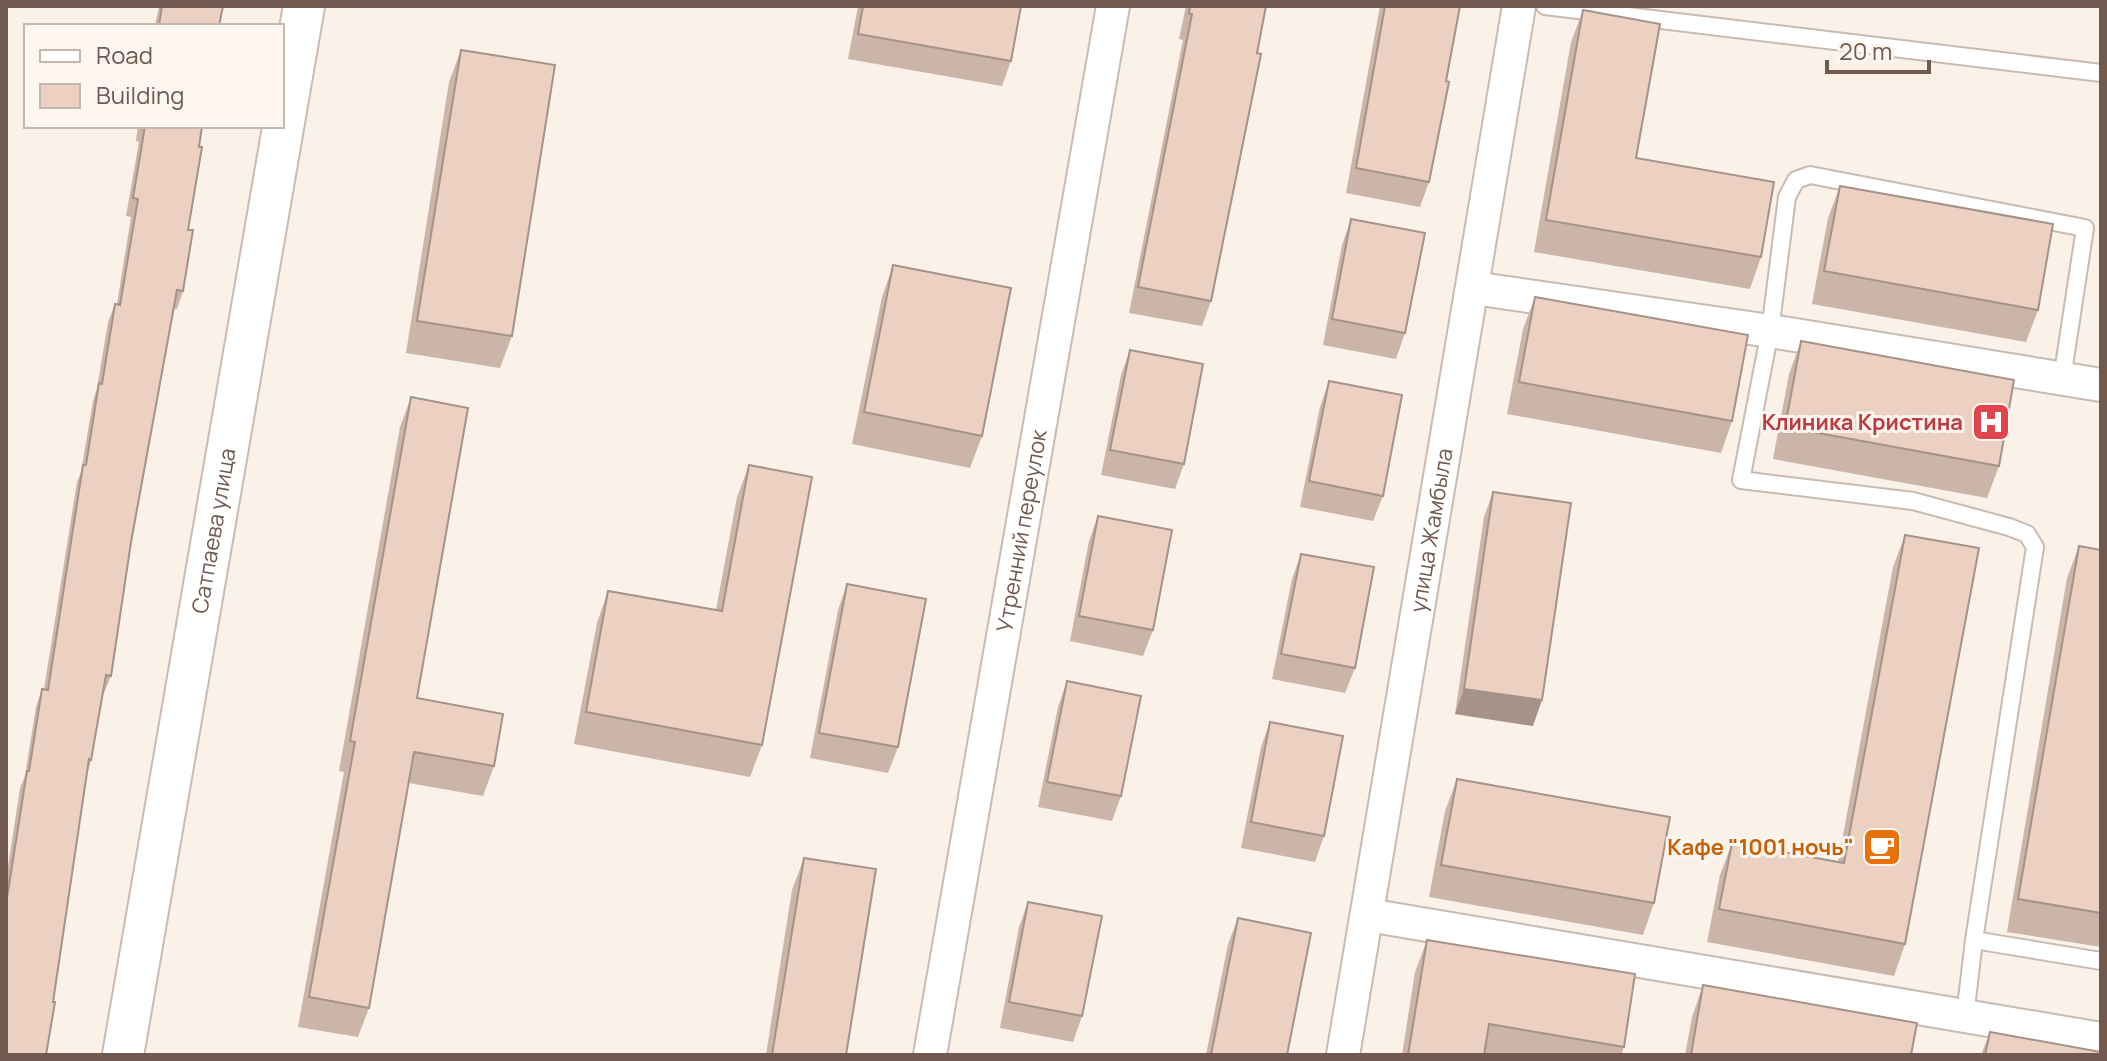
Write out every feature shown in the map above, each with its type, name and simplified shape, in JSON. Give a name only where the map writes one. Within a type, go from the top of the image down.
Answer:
[{"type":"street","name":"Сатпаева улица","points":[[284,122],[304,6]]},
{"type":"street","name":"Утренний переулок","points":[[930,1055],[1113,6]]},
{"type":"street","name":"улица Жамбыла","points":[[1343,1055],[1519,6]]},
{"type":"street","name":"Сатпаева улица","points":[[123,1055],[283,128]]},
{"type":"street","points":[[1473,288],[1770,331],[2101,385]]},
{"type":"street","points":[[1368,915],[2101,1039]]},
{"type":"lane","points":[[1545,6],[2101,73]]},
{"type":"lane","points":[[1965,1016],[2035,547],[2027,534],[2009,527],[1913,501],[1741,480],[1770,331],[1787,197],[1796,180],[1810,175],[2093,229],[2062,379]]},
{"type":"lane","points":[[1974,940],[2101,961]]},
{"type":"building","points":[[162,6],[223,6],[219,24],[159,24]]},
{"type":"building","points":[[863,6],[1021,6],[1011,61],[858,34]]},
{"type":"building","points":[[1190,6],[1266,6],[1257,53],[1261,54],[1211,301],[1138,287],[1192,14],[1189,14]]},
{"type":"building","points":[[1385,6],[1460,6],[1429,182],[1356,168]]},
{"type":"building","points":[[1583,10],[1660,24],[1636,158],[1774,182],[1761,257],[1546,220]]},
{"type":"building","points":[[461,50],[555,65],[512,336],[417,321]]},
{"type":"building","points":[[145,128],[202,128],[199,147],[202,147],[188,230],[193,230],[183,291],[177,290],[131,542],[111,676],[106,675],[89,759],[46,1055],[6,1055],[6,904],[42,689],[48,690],[83,465],[86,465],[115,304],[120,305],[138,199],[133,198]]},
{"type":"building","points":[[1840,186],[2053,224],[2038,310],[1824,271]]},
{"type":"building","points":[[1351,219],[1425,233],[1405,333],[1332,319]]},
{"type":"building","points":[[893,265],[1011,288],[982,436],[864,412]]},
{"type":"building","points":[[1535,297],[1748,335],[1732,421],[1519,382]]},
{"type":"building","points":[[1801,341],[2014,380],[1999,466],[1785,427]]},
{"type":"building","points":[[1130,350],[1203,364],[1184,464],[1110,450]]},
{"type":"building","points":[[1329,381],[1402,395],[1383,496],[1309,481]]},
{"type":"building","points":[[411,397],[468,408],[417,698],[503,714],[494,766],[414,752],[369,1008],[309,997],[355,742],[350,741]]},
{"type":"building","points":[[749,465],[812,477],[762,745],[586,712],[608,591],[722,611]]},
{"type":"building","points":[[1493,492],[1571,503],[1542,700],[1464,689]]},
{"type":"building","points":[[1098,516],[1172,530],[1153,630],[1079,616]]},
{"type":"building","points":[[1905,535],[1979,548],[1905,944],[1719,909],[1732,843],[1844,863]]},
{"type":"building","points":[[2079,546],[2101,550],[2101,913],[2018,899]]},
{"type":"building","points":[[1301,554],[1374,567],[1355,668],[1281,654]]},
{"type":"building","points":[[847,584],[926,599],[898,747],[819,733]]},
{"type":"building","points":[[1067,681],[1141,696],[1121,796],[1047,782]]},
{"type":"building","points":[[1270,722],[1343,736],[1324,836],[1251,822]]},
{"type":"building","points":[[1457,779],[1670,817],[1654,903],[1441,865]]},
{"type":"building","points":[[804,858],[876,869],[846,1055],[772,1055]]},
{"type":"building","points":[[1028,902],[1102,916],[1082,1016],[1009,1002]]},
{"type":"building","points":[[1238,918],[1311,933],[1287,1055],[1211,1055]]},
{"type":"building","points":[[1427,940],[1635,974],[1624,1047],[1489,1024],[1484,1055],[1408,1055]]},
{"type":"building","points":[[1703,985],[1917,1023],[1911,1055],[1691,1055]]},
{"type":"building","points":[[1990,1032],[2101,1052],[2101,1055],[1985,1055]]},
{"type":"place","name":"Клиника Кристина","points":[[1991,422]]},
{"type":"place","name":"Кафе \"1001 ночь\"","points":[[1882,847]]}]
